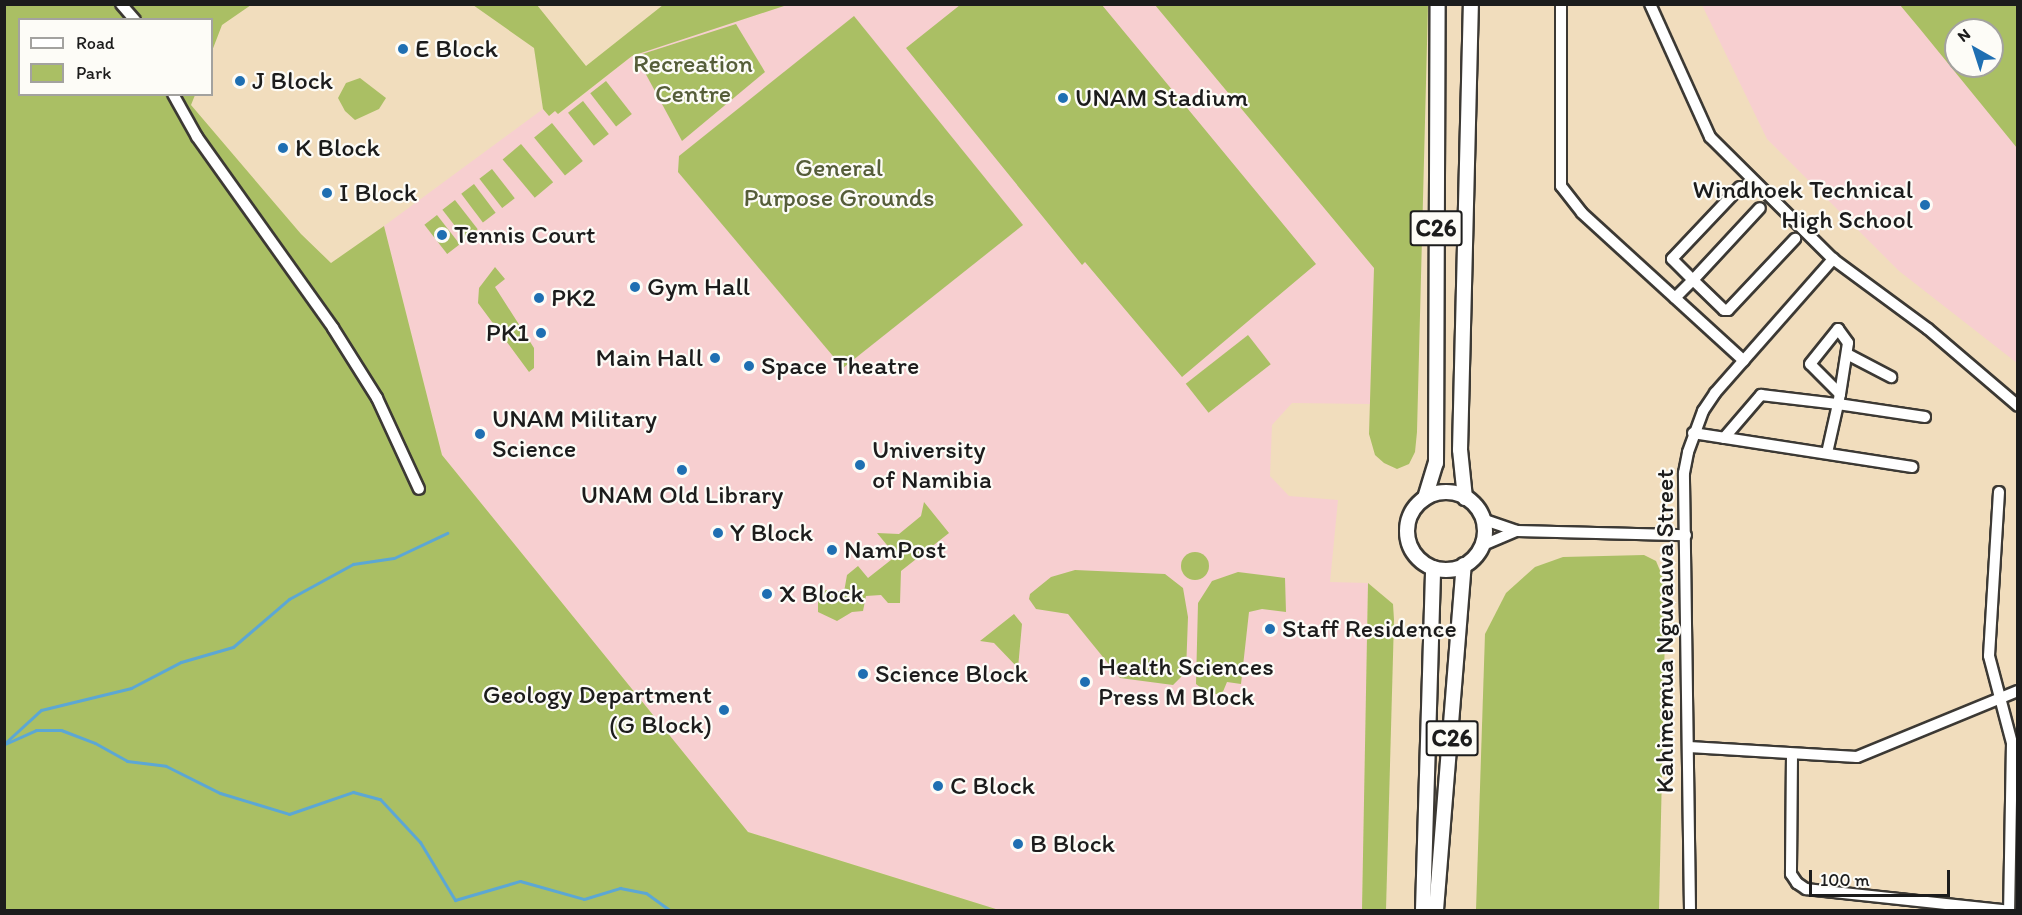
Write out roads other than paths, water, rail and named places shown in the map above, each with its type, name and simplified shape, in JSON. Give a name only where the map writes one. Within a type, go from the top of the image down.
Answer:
[{"type":"main road","name":"C26","points":[[1424,910],[1441,569],[1411,548],[1407,530],[1410,516],[1425,498],[1436,464],[1438,4]]},
{"type":"main road","name":"C26","points":[[1465,498],[1460,450],[1470,4]]},
{"type":"main road","points":[[1425,498],[1447,492],[1465,498],[1482,519],[1479,549],[1464,565],[1441,569]]},
{"type":"main road","name":"C26","points":[[1436,910],[1464,565]]},
{"type":"street","points":[[121,4],[133,18]]},
{"type":"street","points":[[1561,4],[1561,186],[1582,213],[1744,361]]},
{"type":"street","points":[[1650,4],[1710,137],[1833,259],[1928,329],[2018,406]]},
{"type":"street","points":[[174,96],[197,138],[333,328],[377,398],[418,489]]},
{"type":"street","points":[[1740,187],[1672,258],[1693,280],[1726,311],[1795,239]]},
{"type":"street","points":[[1675,298],[1760,208]]},
{"type":"street","name":"Kahimemua Nguvauva Street","points":[[1690,910],[1684,473],[1693,434],[1715,393],[1833,259]]},
{"type":"street","points":[[1827,453],[1839,399],[1847,354],[1846,336],[1838,329],[1810,361],[1811,368],[1839,399]]},
{"type":"street","points":[[1847,354],[1891,377]]},
{"type":"street","points":[[1724,438],[1761,395],[1839,399],[1925,417]]},
{"type":"street","points":[[1693,434],[1912,467]]},
{"type":"street","points":[[1999,492],[1989,657],[2002,697],[2012,743],[2009,910]]},
{"type":"street","points":[[1482,519],[1517,531],[1686,535]]},
{"type":"street","points":[[1479,549],[1517,531]]},
{"type":"street","points":[[1689,747],[1792,755],[1868,755],[2018,691]]},
{"type":"street","points":[[1792,755],[1791,874],[1797,883],[1806,889],[2004,910]]},
{"type":"waterway","points":[[5,743],[41,710],[131,688],[181,662],[233,647],[289,599],[353,564],[394,558],[447,533]]},
{"type":"waterway","points":[[5,744],[36,730],[61,730],[95,743],[127,761],[166,766],[220,793],[289,814],[353,792],[380,799],[420,842],[455,900],[520,881],[584,899],[620,888],[646,893],[669,910]]},
{"type":"place","name":"E Block","points":[[403,49]]},
{"type":"place","name":"J Block","points":[[240,81]]},
{"type":"place","name":"UNAM Stadium","points":[[1063,98]]},
{"type":"place","name":"K Block","points":[[283,148]]},
{"type":"place","name":"I Block","points":[[327,193]]},
{"type":"place","name":"Windhoek Technical High School","points":[[1925,205]]},
{"type":"place","name":"Tennis Court","points":[[442,235]]},
{"type":"place","name":"Gym Hall","points":[[635,287]]},
{"type":"place","name":"PK2","points":[[539,298]]},
{"type":"place","name":"PK1","points":[[541,333]]},
{"type":"place","name":"Main Hall","points":[[715,358]]},
{"type":"place","name":"Space Theatre","points":[[749,366]]},
{"type":"place","name":"UNAM Military Science","points":[[480,434]]},
{"type":"place","name":"University of Namibia","points":[[860,465]]},
{"type":"place","name":"UNAM Old Library","points":[[682,470]]},
{"type":"place","name":"Y Block","points":[[718,533]]},
{"type":"place","name":"NamPost","points":[[832,550]]},
{"type":"place","name":"X Block","points":[[767,594]]},
{"type":"place","name":"Staff Residence","points":[[1270,629]]},
{"type":"place","name":"Science Block","points":[[863,674]]},
{"type":"place","name":"Health Sciences Press M Block","points":[[1085,682]]},
{"type":"place","name":"Geology Department (G Block)","points":[[724,710]]},
{"type":"place","name":"C Block","points":[[938,786]]},
{"type":"place","name":"B Block","points":[[1018,844]]},
{"type":"park label","name":"Recreation Centre","points":[[693,79]]},
{"type":"park label","name":"General Purpose Grounds","points":[[839,182]]}]
